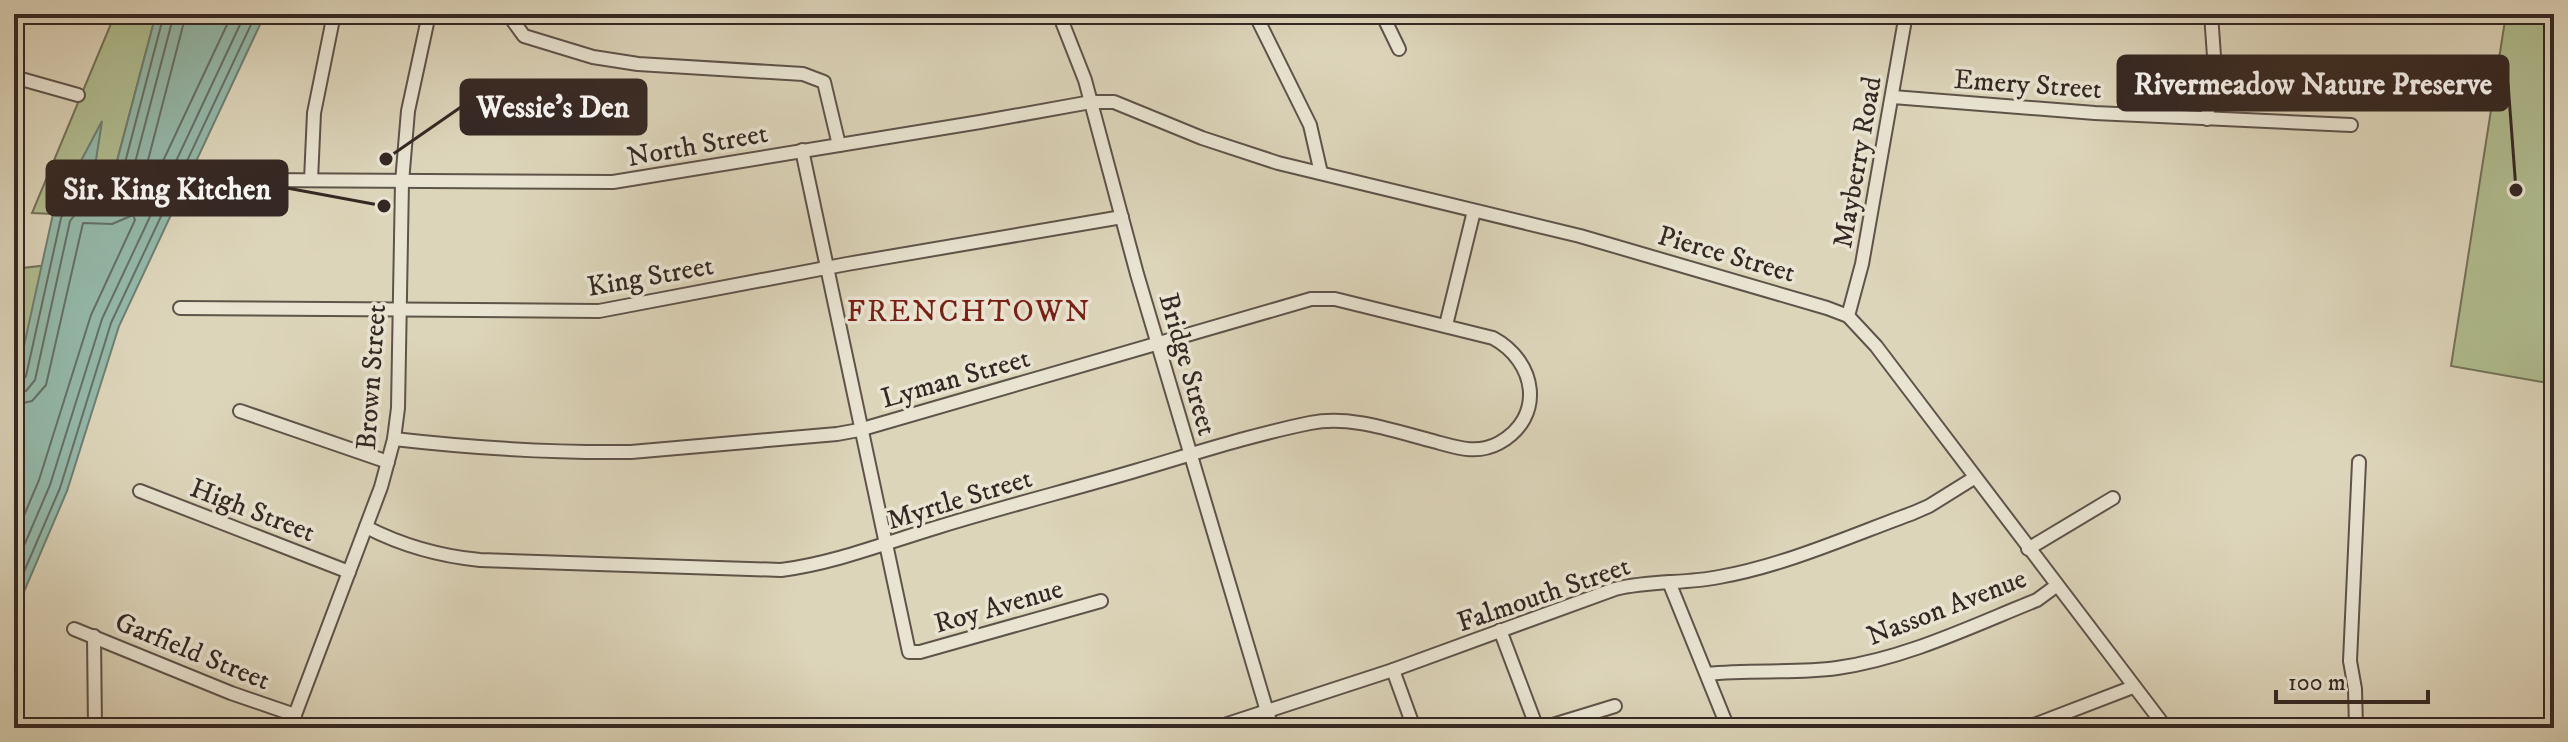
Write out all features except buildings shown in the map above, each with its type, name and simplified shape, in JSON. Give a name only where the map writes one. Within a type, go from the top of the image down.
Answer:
[{"type":"street","points":[[311,180],[314,113],[334,14]]},
{"type":"street","name":"Brown Street","points":[[290,728],[366,527],[394,439],[398,408],[402,182],[408,111],[429,14]]},
{"type":"street","points":[[508,14],[524,36],[604,59],[638,64],[793,73],[815,78],[824,82],[839,145]]},
{"type":"street","name":"Bridge Street","points":[[1059,14],[1091,102],[1190,455],[1272,728]]},
{"type":"street","points":[[1255,14],[1310,125],[1321,173]]},
{"type":"street","points":[[1382,14],[1399,49]]},
{"type":"street","name":"Mayberry Road","points":[[1848,316],[1862,264],[1906,14]]},
{"type":"street","points":[[2207,119],[2214,56],[2211,14]]},
{"type":"street","points":[[14,77],[78,95]]},
{"type":"street","name":"Emery Street","points":[[1893,97],[2207,119],[2351,125]]},
{"type":"street","name":"North Street","points":[[258,180],[613,182],[1091,102]]},
{"type":"street","name":"Pierce Street","points":[[1091,102],[1114,102],[1233,149],[1625,248],[1848,316],[1876,346],[2166,728]]},
{"type":"street","points":[[802,150],[884,546]]},
{"type":"street","points":[[1446,325],[1474,211]]},
{"type":"street","name":"King Street","points":[[180,308],[400,312],[599,311],[1122,217]]},
{"type":"street","name":"Lyman Street","points":[[394,439],[523,449],[631,452],[859,430],[1311,299],[1335,299],[1481,334],[1514,352],[1527,372],[1530,394]]},
{"type":"street","name":"Myrtle Street","points":[[366,527],[446,557],[781,570],[822,563],[884,546],[938,527],[1298,425],[1329,421],[1362,424],[1463,449],[1485,449],[1503,441],[1517,429],[1526,412],[1530,394]]},
{"type":"street","points":[[240,411],[388,462]]},
{"type":"street","points":[[2356,728],[2355,689],[2350,661],[2359,462]]},
{"type":"street","name":"Falmouth Street","points":[[1215,728],[1393,670],[1615,589],[1635,584],[1720,577],[1786,559],[1913,513],[1974,478]]},
{"type":"street","name":"High Street","points":[[140,491],[349,572]]},
{"type":"street","points":[[2028,549],[2113,498]]},
{"type":"street","name":"Roy Avenue","points":[[884,546],[909,652],[920,652],[1101,601]]},
{"type":"street","points":[[1669,582],[1728,728]]},
{"type":"street","name":"Nasson Avenue","points":[[1707,674],[1735,670],[1834,668],[1883,659],[2037,600],[2056,586]]},
{"type":"street","name":"Garfield Street","points":[[74,629],[231,693],[295,715]]},
{"type":"street","points":[[1500,630],[1540,728],[1615,706]]},
{"type":"street","points":[[94,636],[95,728]]},
{"type":"street","points":[[1393,670],[1414,728]]},
{"type":"street","points":[[2026,728],[2050,724],[2133,687]]},
{"type":"shaded area","points":[[115,14],[156,14],[108,195],[91,192],[101,124],[53,214],[32,213]]},
{"type":"shaded area","points":[[2506,14],[2554,14],[2554,384],[2451,366]]},
{"type":"shaded area","points":[[49,265],[14,403],[14,269]]},
{"type":"water","points":[[156,14],[265,14],[119,326],[67,491],[14,615],[14,391],[53,214],[102,121],[91,192],[108,195]]},
{"type":"place","name":"Wessie's Den","points":[[386,159]]},
{"type":"place","name":"Rivermeadow Nature Preserve","points":[[2516,190]]},
{"type":"place","name":"Sir. King Kitchen","points":[[384,206]]},
{"type":"district","name":"FRENCHTOWN","points":[[969,311]]}]
